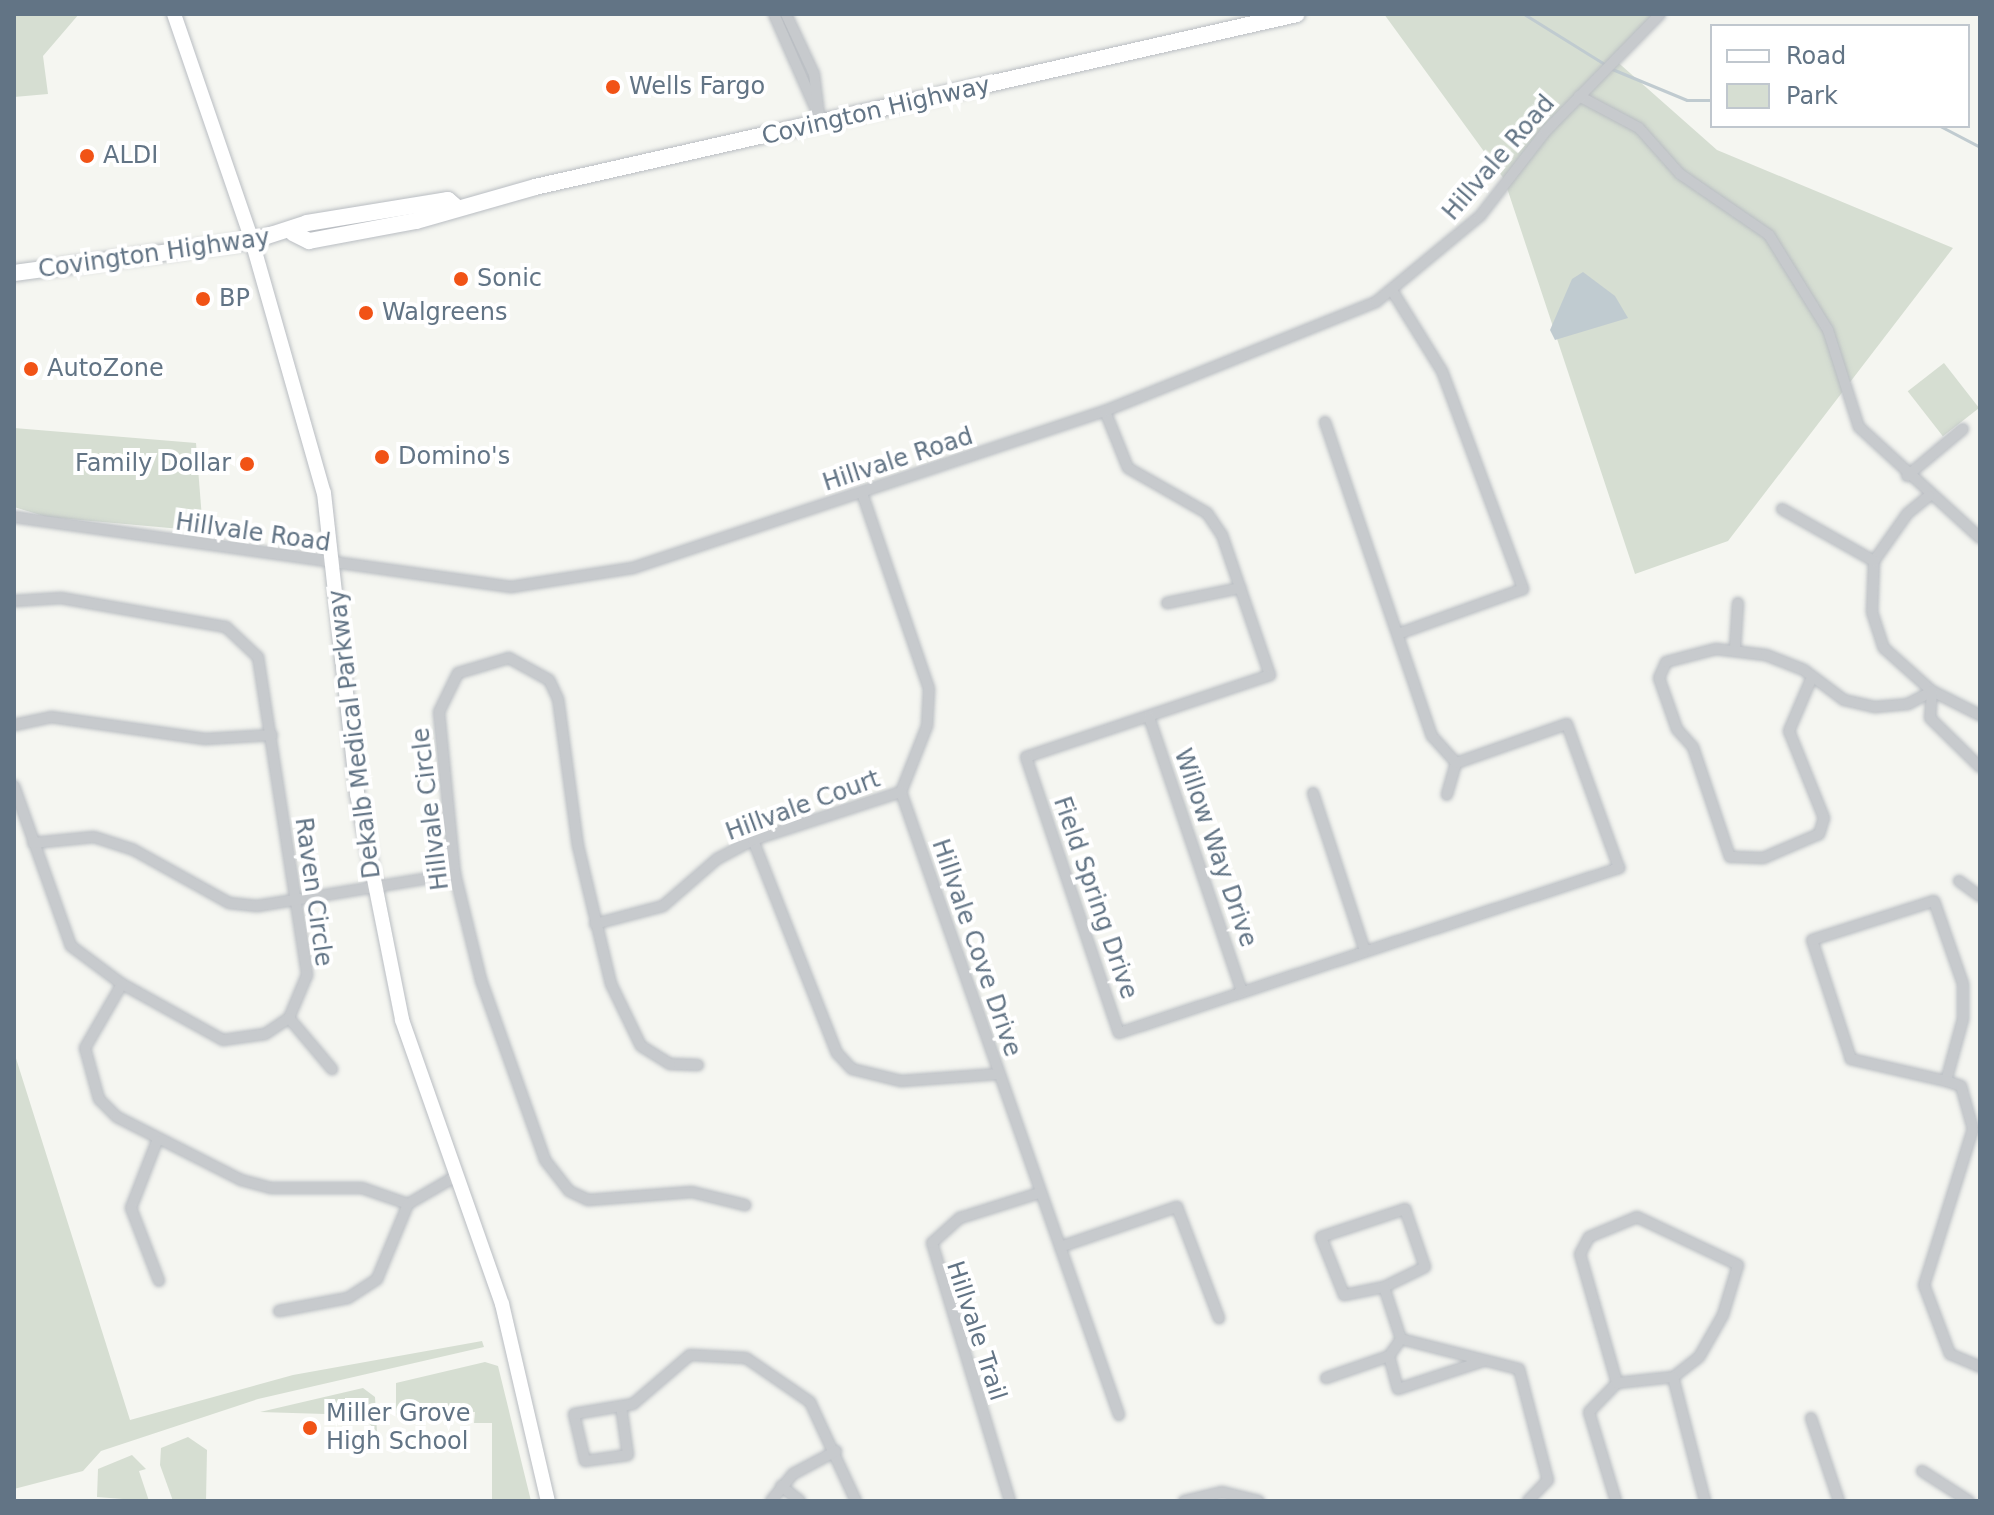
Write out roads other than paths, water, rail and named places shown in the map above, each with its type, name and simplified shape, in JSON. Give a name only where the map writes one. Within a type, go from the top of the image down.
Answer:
[{"type":"main road","name":"Dekalb Medical Parkway","points":[[174,14],[252,241],[324,493],[373,887],[402,1020],[502,1304],[548,1501]]},
{"type":"main road","name":"Covington Highway","points":[[14,273],[252,241],[293,233],[307,223],[448,200],[455,206],[819,118],[1297,14]]},
{"type":"street","points":[[774,14],[819,118]]},
{"type":"street","points":[[786,14],[814,74],[819,118]]},
{"type":"street","name":"Hillvale Road","points":[[14,517],[334,565],[511,587],[558,583],[633,568],[1105,411],[1291,342],[1393,292],[1480,216],[1614,56],[1660,14]]},
{"type":"street","points":[[1579,96],[1639,128],[1680,174],[1769,235],[1828,330],[1859,427],[1907,476],[1980,538]]},
{"type":"street","points":[[1393,292],[1442,371],[1523,589],[1398,634]]},
{"type":"street","name":"Field Spring Drive","points":[[1105,411],[1128,468],[1207,513],[1240,588],[1270,675],[1026,757],[1119,1033],[1619,868],[1567,724],[1456,763]]},
{"type":"street","points":[[1325,422],[1432,736],[1456,763],[1447,795]]},
{"type":"street","points":[[1907,476],[1963,429]]},
{"type":"street","points":[[862,493],[929,689],[927,726],[901,792]]},
{"type":"street","points":[[1929,496],[1907,514],[1874,561],[1872,612],[1884,648],[1932,691],[1980,715]]},
{"type":"street","points":[[1782,509],[1874,561]]},
{"type":"street","points":[[1167,603],[1240,588]]},
{"type":"street","name":"Raven Circle","points":[[14,601],[61,598],[226,627],[258,657],[272,735],[293,901],[307,975],[289,1018]]},
{"type":"street","points":[[1735,649],[1738,603]]},
{"type":"street","points":[[1812,677],[1789,731],[1824,818],[1819,834],[1763,858],[1730,857],[1693,747],[1677,729],[1659,678],[1666,662],[1735,649],[1790,663],[1812,677],[1844,700],[1875,707],[1908,704],[1932,691]]},
{"type":"street","name":"Hillvale Circle","points":[[698,1065],[656,1058],[630,1032],[595,924],[558,699],[549,680],[522,662],[472,666],[441,696],[455,874],[492,1013],[555,1178],[588,1200],[677,1191],[745,1205]]},
{"type":"street","points":[[1932,691],[1930,718],[1980,767]]},
{"type":"street","points":[[14,725],[51,717],[205,739],[272,735]]},
{"type":"street","name":"Willow Way Drive","points":[[1149,717],[1242,991]]},
{"type":"street","points":[[14,786],[66,938],[122,984],[223,1040],[265,1034],[289,1018],[332,1069]]},
{"type":"street","name":"Hillvale Court","points":[[595,924],[663,906],[717,859],[753,840],[901,792]]},
{"type":"street","name":"Hillvale Cove Drive","points":[[901,792],[1119,1415]]},
{"type":"street","points":[[1313,793],[1365,951]]},
{"type":"street","points":[[33,843],[94,837],[132,849],[229,903],[293,901],[455,874]]},
{"type":"street","points":[[753,840],[837,1053],[852,1069],[901,1081],[998,1074]]},
{"type":"street","points":[[1959,881],[1980,896]]},
{"type":"street","points":[[1946,1081],[1963,1019],[1963,984],[1934,901],[1812,940],[1851,1059],[1961,1086],[1973,1129],[1924,1285],[1950,1354],[1980,1367]]},
{"type":"street","points":[[122,984],[85,1048],[99,1099],[157,1141],[271,1188],[362,1188],[408,1204]]},
{"type":"street","points":[[157,1141],[131,1208],[159,1281]]},
{"type":"street","points":[[279,1311],[348,1298],[377,1279],[408,1204],[458,1175]]},
{"type":"street","name":"Hillvale Trail","points":[[1010,1501],[932,1243],[960,1218],[1039,1193]]},
{"type":"street","points":[[1060,1247],[1177,1207],[1219,1318]]},
{"type":"street","points":[[1405,1209],[1425,1267],[1384,1287],[1344,1295],[1321,1237],[1405,1209]]},
{"type":"street","points":[[1616,1501],[1589,1412],[1617,1383],[1673,1377],[1699,1357],[1738,1265],[1637,1217],[1589,1237],[1580,1254],[1617,1383]]},
{"type":"street","points":[[1384,1287],[1401,1339]]},
{"type":"street","points":[[1326,1378],[1389,1356],[1401,1339]]},
{"type":"street","points":[[1401,1339],[1519,1369],[1548,1480],[1528,1501]]},
{"type":"street","points":[[621,1406],[628,1455],[585,1461],[574,1414],[621,1406],[644,1397],[690,1355],[746,1358],[810,1402],[836,1451],[856,1501]]},
{"type":"street","points":[[1389,1356],[1398,1389],[1485,1361]]},
{"type":"street","points":[[1673,1377],[1705,1501]]},
{"type":"street","points":[[1811,1418],[1839,1501]]},
{"type":"street","points":[[771,1501],[781,1486],[836,1451]]},
{"type":"street","points":[[1922,1471],[1969,1501]]},
{"type":"street","points":[[781,1486],[800,1501]]},
{"type":"street","points":[[1184,1501],[1222,1492],[1259,1501]]},
{"type":"waterway","points":[[1524,14],[1606,65]]},
{"type":"waterway","points":[[1612,69],[1687,100],[1710,100]]},
{"type":"waterway","points":[[1944,128],[1980,147]]},
{"type":"place","name":"Wells Fargo","points":[[613,87]]},
{"type":"place","name":"ALDI","points":[[87,156]]},
{"type":"place","name":"Sonic","points":[[461,279]]},
{"type":"place","name":"BP","points":[[203,299]]},
{"type":"place","name":"Walgreens","points":[[366,313]]},
{"type":"place","name":"AutoZone","points":[[31,369]]},
{"type":"place","name":"Domino's","points":[[382,457]]},
{"type":"place","name":"Family Dollar","points":[[247,464]]},
{"type":"place","name":"Miller Grove High School","points":[[310,1428]]}]
